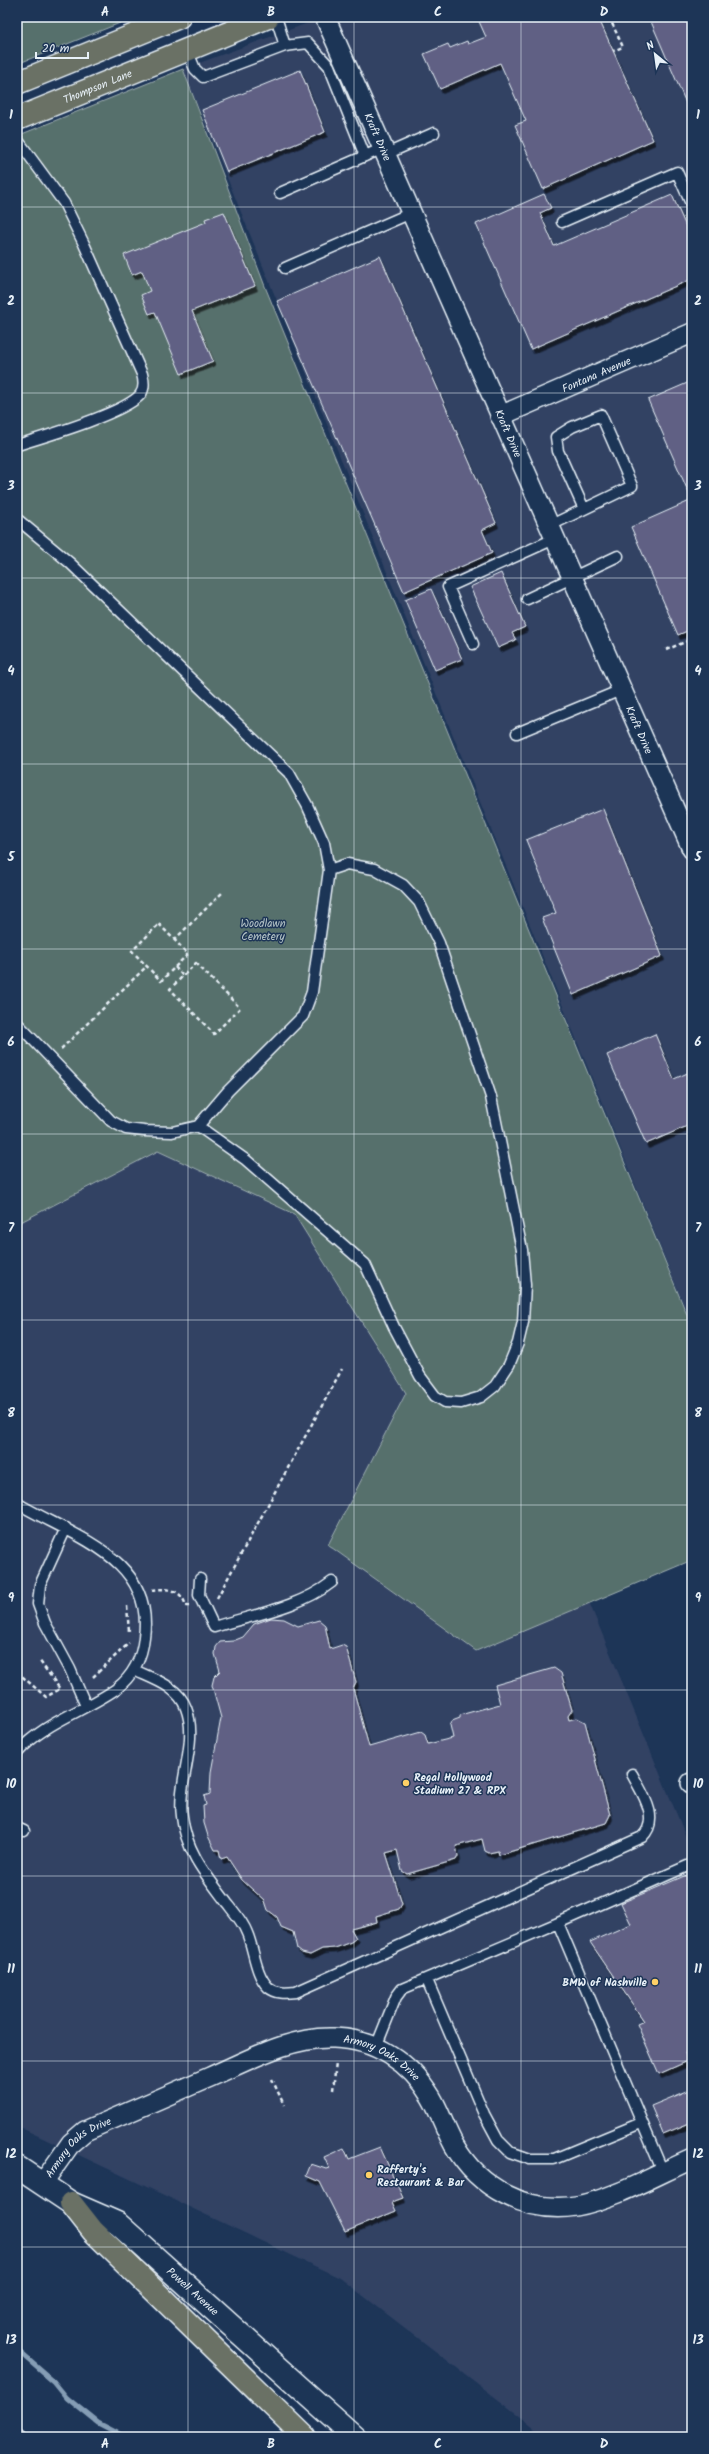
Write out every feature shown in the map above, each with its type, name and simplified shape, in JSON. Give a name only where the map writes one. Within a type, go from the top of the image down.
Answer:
[{"type":"main road","points":[[17,83],[179,17]]},
{"type":"main road","name":"Thompson Lane","points":[[17,118],[268,17]]},
{"type":"main road","name":"Powell Avenue","points":[[17,2167],[71,2203],[117,2223],[355,2437]]},
{"type":"main road","points":[[71,2203],[93,2231],[305,2437]]},
{"type":"street","name":"Kraft Drive","points":[[325,17],[377,153],[411,213],[692,849]]},
{"type":"street","name":"Fontana Avenue","points":[[500,416],[692,333]]},
{"type":"street","name":"Armory Oaks Drive","points":[[42,2184],[71,2143],[86,2131],[266,2053],[304,2040],[320,2038],[352,2040],[376,2047],[398,2059],[421,2082],[431,2097],[454,2145],[472,2171],[491,2187],[514,2199],[540,2206],[577,2206],[601,2198],[692,2159]]},
{"type":"lane","points":[[276,17],[285,46]]},
{"type":"lane","points":[[187,50],[195,69],[203,76],[285,46],[308,43],[329,66],[377,153]]},
{"type":"lane","points":[[280,193],[377,153],[434,133]]},
{"type":"lane","points":[[17,139],[64,203],[84,244],[143,383],[140,394],[130,403],[65,430],[17,445]]},
{"type":"lane","points":[[562,222],[677,172],[692,206]]},
{"type":"lane","points":[[285,268],[411,213]]},
{"type":"lane","points":[[473,644],[448,587],[552,532],[584,509],[632,486],[601,416],[572,427],[556,437],[558,450],[584,509]]},
{"type":"lane","points":[[17,519],[48,543],[75,568],[289,773],[307,805],[324,843],[329,870],[312,992],[303,1016],[228,1091],[198,1126],[172,1132],[126,1129],[111,1121],[17,1023]]},
{"type":"lane","points":[[526,600],[618,556]]},
{"type":"lane","points":[[517,733],[621,690]]},
{"type":"lane","points":[[198,1126],[246,1160],[365,1264],[394,1327],[417,1370],[435,1396],[445,1402],[461,1403],[481,1397],[495,1386],[509,1365],[524,1322],[525,1285],[522,1250],[491,1097],[439,943],[419,902],[403,885],[374,869],[347,864],[329,870]]},
{"type":"lane","points":[[17,1503],[66,1528],[114,1558],[136,1586],[143,1605],[145,1630],[142,1652],[134,1670],[116,1689],[40,1732],[17,1753]]},
{"type":"lane","points":[[66,1528],[40,1585],[38,1604],[45,1623],[70,1669],[86,1706]]},
{"type":"lane","points":[[200,1579],[199,1596],[201,1603],[214,1627],[235,1623],[300,1599],[332,1582]]},
{"type":"lane","points":[[134,1670],[171,1688],[178,1694],[186,1708],[190,1732],[181,1807],[188,1845],[200,1867],[244,1925],[262,1978],[268,1987],[285,1994],[303,1989],[642,1837],[650,1826],[650,1810],[632,1774]]},
{"type":"lane","points":[[376,2047],[398,1992],[692,1864]]},
{"type":"lane","points":[[558,1923],[641,2123],[663,2172]]},
{"type":"lane","points":[[427,1980],[490,2126],[498,2140],[510,2152],[530,2159],[554,2159],[641,2123]]},
{"type":"path","points":[[610,17],[623,47],[613,51]]},
{"type":"path","points":[[666,650],[692,639]]},
{"type":"path","points":[[174,940],[222,893]]},
{"type":"path","points":[[159,924],[174,940],[188,954],[161,981],[132,951],[159,924]]},
{"type":"path","points":[[196,964],[240,1008],[214,1034],[170,989],[183,976],[196,964]]},
{"type":"path","points":[[51,1059],[147,966]]},
{"type":"path","points":[[175,967],[183,976]]},
{"type":"path","points":[[217,1598],[342,1370]]},
{"type":"path","points":[[147,1592],[154,1589],[178,1592],[183,1596],[186,1606],[201,1603]]},
{"type":"path","points":[[93,1677],[130,1643],[126,1602]]},
{"type":"path","points":[[17,1672],[46,1697],[60,1689],[39,1660]]},
{"type":"path","points":[[333,2090],[336,2063]]},
{"type":"path","points":[[272,2079],[284,2105]]},
{"type":"shaded area","points":[[324,17],[692,17],[692,1325],[183,69]]},
{"type":"shaded area","points":[[158,1151],[294,1214],[406,1393],[328,1545],[476,1651],[589,1602],[687,1839],[692,1838],[692,2437],[547,2437],[340,2278],[17,2126],[17,1223]]},
{"type":"green space","points":[[17,17],[135,17],[17,64]]},
{"type":"green space","name":"Woodlawn Cemetery","points":[[183,69],[266,289],[692,1327],[692,1560],[476,1651],[328,1545],[406,1393],[294,1214],[158,1151],[17,1224],[17,136]]},
{"type":"building","points":[[477,17],[598,17],[653,140],[543,189],[515,125],[526,121],[500,63],[440,89],[424,54],[448,44],[450,48],[467,41],[468,44],[486,37]]},
{"type":"building","points":[[649,17],[692,17],[692,100],[686,103]]},
{"type":"building","points":[[300,70],[325,132],[227,172],[202,110]]},
{"type":"building","points":[[544,194],[551,208],[540,213],[554,246],[672,195],[692,240],[692,279],[531,349],[476,224]]},
{"type":"building","points":[[224,212],[255,286],[192,311],[213,361],[181,374],[155,312],[149,314],[141,295],[150,291],[142,271],[132,275],[124,255],[206,222],[205,219]]},
{"type":"building","points":[[380,256],[496,523],[482,530],[492,553],[404,592],[277,301]]},
{"type":"building","points":[[692,381],[692,497],[691,498],[648,400]]},
{"type":"building","points":[[692,500],[692,629],[678,635],[631,527]]},
{"type":"building","points":[[501,573],[525,627],[512,633],[516,640],[498,648],[470,587]]},
{"type":"building","points":[[431,589],[462,659],[435,670],[405,600]]},
{"type":"building","points":[[603,809],[662,956],[573,995],[542,918],[556,913],[526,840]]},
{"type":"building","points":[[655,1034],[674,1079],[692,1071],[692,1124],[646,1144],[607,1055]]},
{"type":"building","name":"Regal Hollywood Stadium 27 & RPX","points":[[271,1618],[284,1619],[298,1626],[319,1620],[325,1625],[330,1649],[342,1645],[346,1647],[356,1682],[353,1688],[369,1747],[421,1732],[425,1735],[428,1744],[453,1738],[450,1725],[452,1721],[460,1718],[460,1715],[500,1704],[495,1685],[554,1668],[561,1673],[572,1710],[568,1716],[569,1720],[577,1718],[585,1722],[610,1815],[606,1823],[499,1855],[498,1851],[489,1853],[485,1851],[482,1839],[456,1846],[458,1856],[456,1860],[407,1874],[402,1871],[397,1850],[386,1853],[402,1904],[399,1909],[376,1916],[377,1922],[351,1929],[356,1938],[351,1942],[335,1948],[322,1949],[310,1955],[302,1953],[297,1949],[293,1932],[281,1927],[277,1917],[268,1910],[265,1901],[242,1880],[227,1857],[221,1859],[219,1850],[215,1850],[208,1836],[204,1823],[203,1806],[206,1805],[204,1796],[210,1794],[211,1772],[221,1718],[212,1685],[214,1677],[220,1671],[215,1654],[216,1647],[220,1642],[233,1641],[243,1637],[254,1624]]},
{"type":"building","name":"BMW of Nashville","points":[[689,1874],[692,1881],[692,2050],[685,2053],[688,2061],[659,2074],[637,2024],[644,2021],[590,1942],[631,1924],[621,1903]]},
{"type":"building","points":[[692,2089],[692,2122],[663,2134],[651,2106]]},
{"type":"building","points":[[380,2147],[403,2198],[392,2202],[396,2211],[345,2232],[320,2182],[306,2176],[311,2164],[326,2169],[329,2168],[324,2157],[344,2148],[349,2159]]},
{"type":"waterway","points":[[17,2350],[54,2382],[67,2398],[98,2423],[125,2437]]},
{"type":"place","name":"Regal Hollywood Stadium 27 & RPX","points":[[406,1783]]},
{"type":"place","name":"BMW of Nashville","points":[[655,1982]]},
{"type":"place","name":"Rafferty's Restaurant & Bar","points":[[369,2175]]}]
